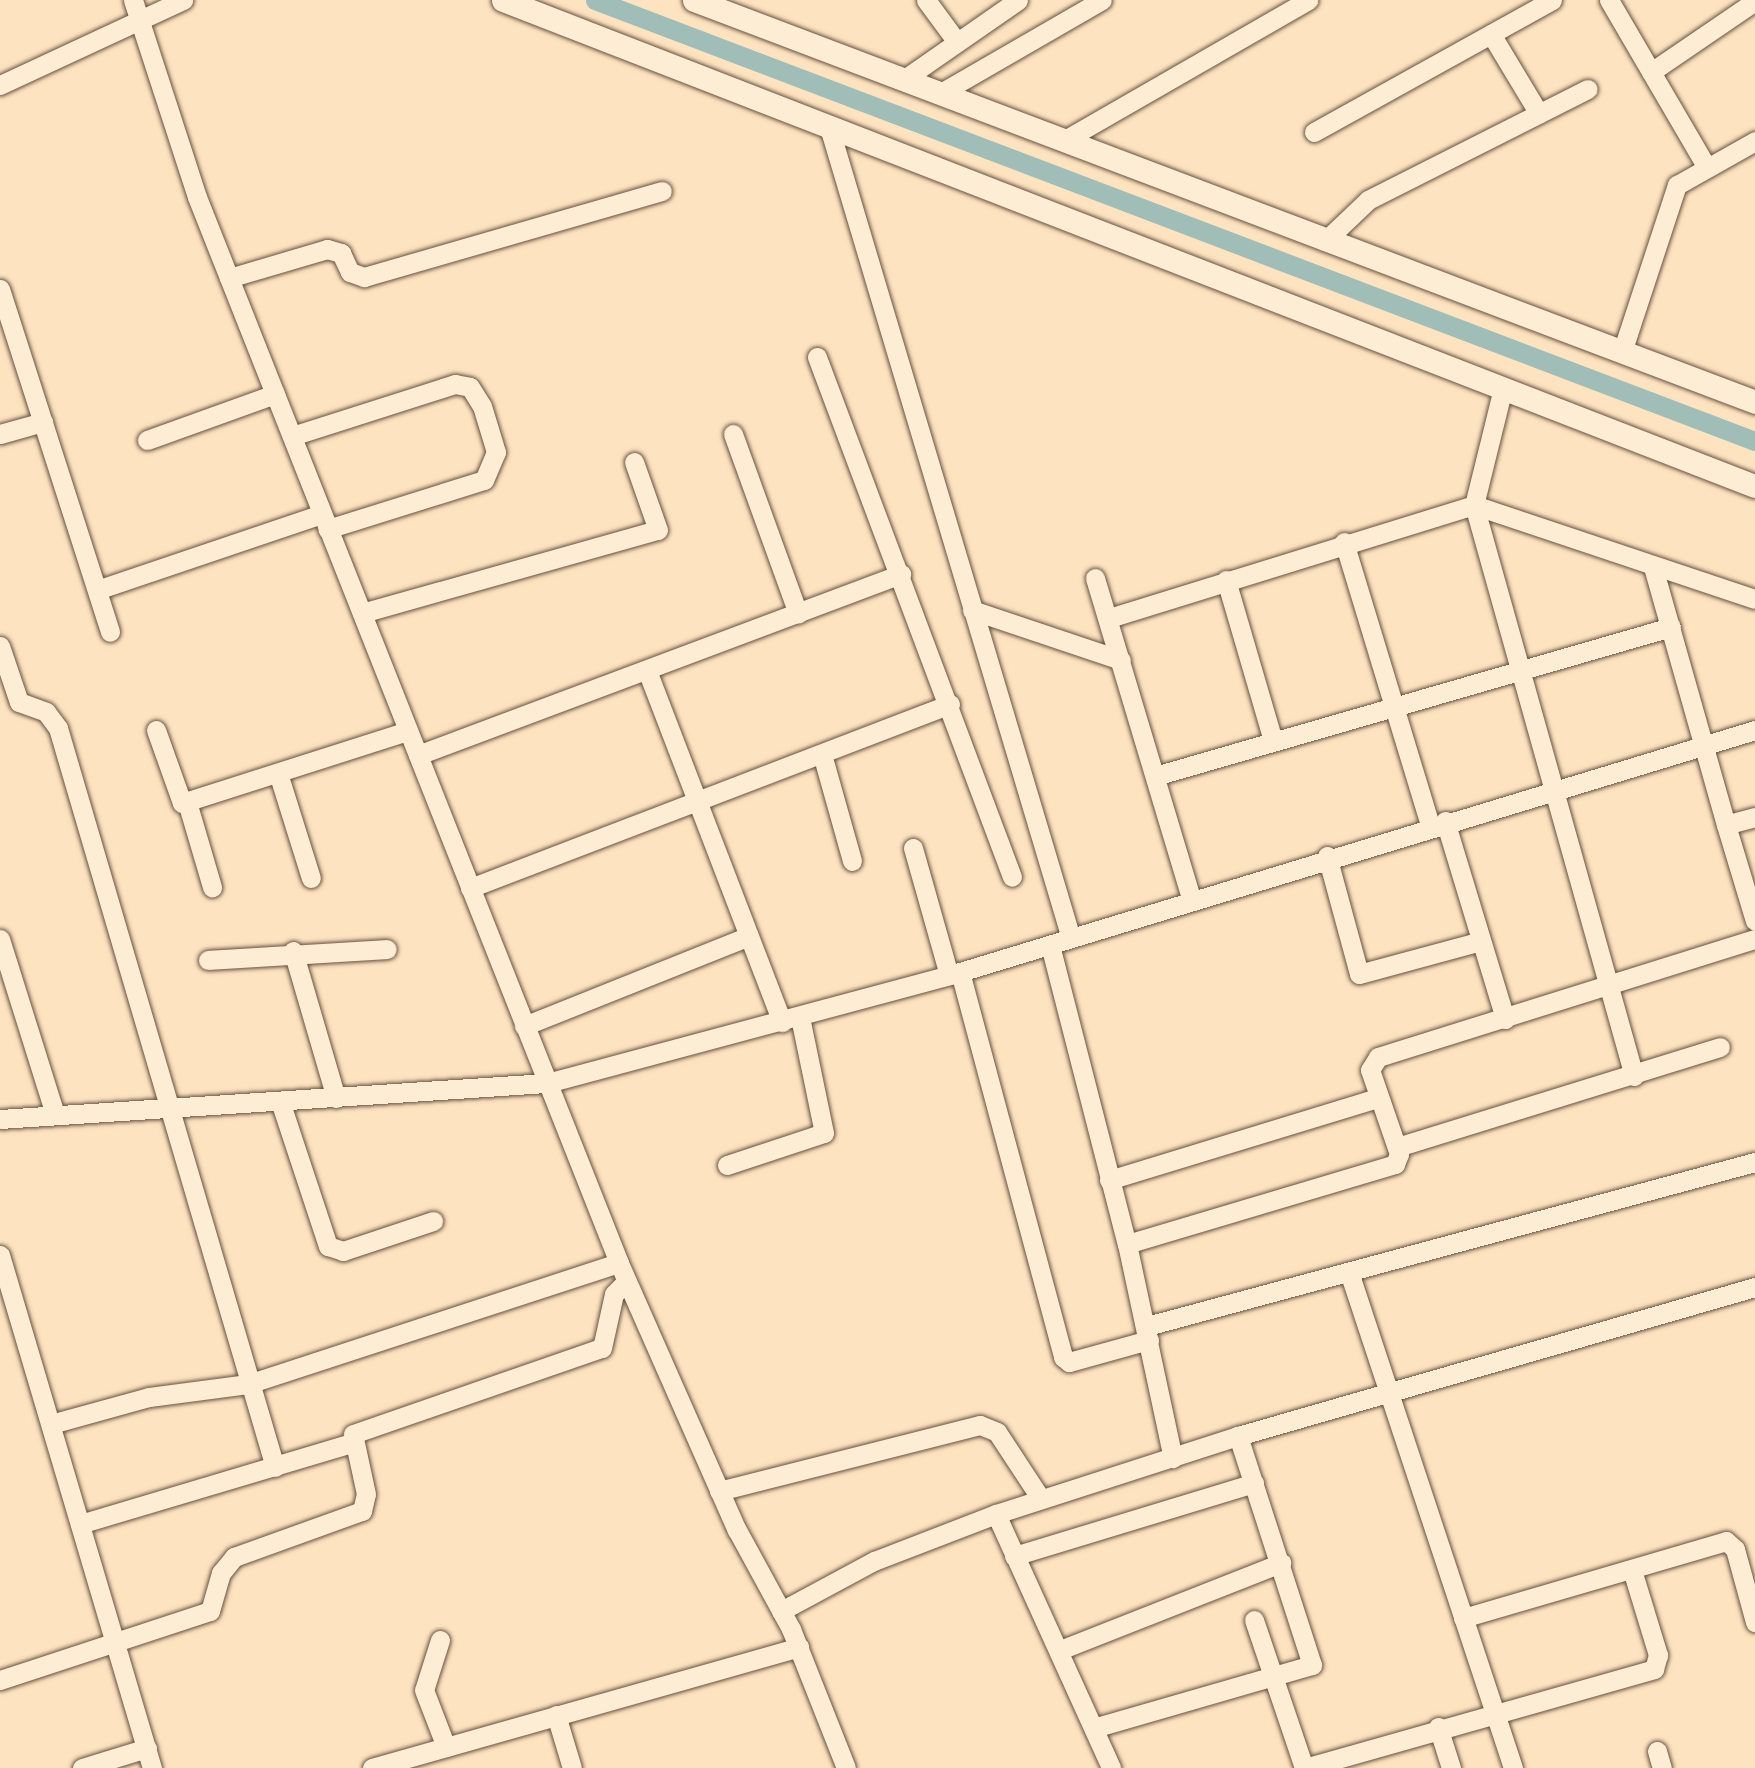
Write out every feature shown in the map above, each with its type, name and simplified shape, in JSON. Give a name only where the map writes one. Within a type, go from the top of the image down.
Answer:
[{"type":"street","points":[[133,0],[229,278],[623,1272],[719,1491],[799,1647],[846,1768]]},
{"type":"street","points":[[0,85],[183,0]]},
{"type":"street","points":[[503,0],[1755,486]]},
{"type":"street","points":[[926,0],[957,42]]},
{"type":"street","points":[[903,80],[1018,0]]},
{"type":"street","points":[[939,94],[1102,0]]},
{"type":"street","points":[[1063,141],[1308,0]]},
{"type":"street","points":[[1314,132],[1552,0]]},
{"type":"street","points":[[1609,0],[1707,168]]},
{"type":"street","points":[[1651,72],[1755,1]]},
{"type":"street","points":[[708,2],[939,94],[1755,402]]},
{"type":"street","points":[[1491,34],[1539,114]]},
{"type":"street","points":[[1325,241],[1368,200],[1588,89]]},
{"type":"street","points":[[829,127],[1071,938]]},
{"type":"street","points":[[1622,352],[1677,185],[1755,141]]},
{"type":"street","points":[[229,278],[327,249],[341,253],[350,272],[364,276],[663,191]]},
{"type":"street","points":[[0,289],[110,632]]},
{"type":"street","points":[[817,357],[901,574],[1012,877]]},
{"type":"street","points":[[97,590],[326,521],[484,480],[496,452],[482,406],[470,387],[455,383],[292,436]]},
{"type":"street","points":[[1503,388],[1474,505],[1554,790],[1613,987],[1634,1076]]},
{"type":"street","points":[[147,440],[275,394]]},
{"type":"street","points":[[0,434],[43,422]]},
{"type":"street","points":[[733,434],[798,614]]},
{"type":"street","points":[[362,613],[658,530],[634,462]]},
{"type":"street","points":[[1108,618],[1344,542],[1474,505],[1755,599]]},
{"type":"street","points":[[1344,542],[1393,705],[1482,941],[1505,1019]]},
{"type":"street","points":[[1653,567],[1755,921]]},
{"type":"street","points":[[418,755],[648,673],[901,574]]},
{"type":"street","points":[[1095,578],[1191,900]]},
{"type":"street","points":[[1226,580],[1273,741]]},
{"type":"street","points":[[972,610],[1121,660]]},
{"type":"street","points":[[1155,776],[1519,667],[1671,627]]},
{"type":"street","points":[[0,646],[8,696],[24,706],[46,712],[58,728],[248,1384],[275,1467]]},
{"type":"street","points":[[648,673],[749,936],[791,1019],[824,1133],[727,1165]]},
{"type":"street","points":[[470,888],[950,705]]},
{"type":"street","points":[[156,730],[177,797],[187,802],[408,731]]},
{"type":"street","points":[[0,1119],[547,1083],[955,974],[1327,856],[1755,730]]},
{"type":"street","points":[[822,754],[852,861]]},
{"type":"street","points":[[278,774],[311,878]]},
{"type":"street","points":[[187,802],[212,887]]},
{"type":"street","points":[[1726,825],[1755,817]]},
{"type":"street","points":[[913,849],[955,974],[1063,1357],[1069,1362],[1148,1333],[1349,1272],[1755,1162]]},
{"type":"street","points":[[1327,856],[1359,974],[1482,941]]},
{"type":"street","points":[[524,1026],[749,936]]},
{"type":"street","points":[[0,939],[55,1114]]},
{"type":"street","points":[[1127,1244],[1395,1164],[1396,1147],[1370,1070],[1374,1060],[1613,987],[1755,939]]},
{"type":"street","points":[[1050,944],[1127,1244],[1173,1458]]},
{"type":"street","points":[[208,960],[293,951],[387,949]]},
{"type":"street","points":[[293,951],[336,1098]]},
{"type":"street","points":[[1396,1147],[1634,1076],[1720,1047]]},
{"type":"street","points":[[1109,1181],[1378,1098]]},
{"type":"street","points":[[280,1101],[328,1246],[343,1251],[433,1221]]},
{"type":"street","points":[[0,1255],[152,1768]]},
{"type":"street","points":[[51,1424],[149,1397],[248,1384],[623,1272]]},
{"type":"street","points":[[80,1524],[351,1443],[361,1430],[602,1348],[614,1294],[623,1272]]},
{"type":"street","points":[[1349,1272],[1392,1392],[1513,1768]]},
{"type":"street","points":[[781,1611],[874,1562],[1041,1499],[1238,1436],[1755,1287]]},
{"type":"street","points":[[0,1326],[19,1320]]},
{"type":"street","points":[[719,1491],[981,1425],[997,1432],[1041,1499]]},
{"type":"street","points":[[1097,1727],[1275,1678],[1312,1665],[1282,1563],[1238,1436]]},
{"type":"street","points":[[1,1674],[116,1646],[210,1611],[225,1564],[245,1551],[362,1511],[366,1494],[351,1443]]},
{"type":"street","points":[[1014,1556],[1254,1483]]},
{"type":"street","points":[[996,1514],[1097,1727],[1111,1768]]},
{"type":"street","points":[[1463,1618],[1726,1541],[1735,1549],[1751,1590],[1755,1622]]},
{"type":"street","points":[[1060,1650],[1282,1563]]},
{"type":"street","points":[[1254,1620],[1304,1768],[1438,1727],[1495,1714],[1654,1669],[1658,1655],[1632,1570]]},
{"type":"street","points":[[440,1640],[424,1690],[446,1747]]},
{"type":"street","points":[[372,1768],[799,1647]]},
{"type":"street","points":[[556,1715],[572,1768]]},
{"type":"street","points":[[1438,1727],[1451,1768]]},
{"type":"street","points":[[82,1768],[147,1748]]},
{"type":"waterway","points":[[595,0],[1755,441]]}]
